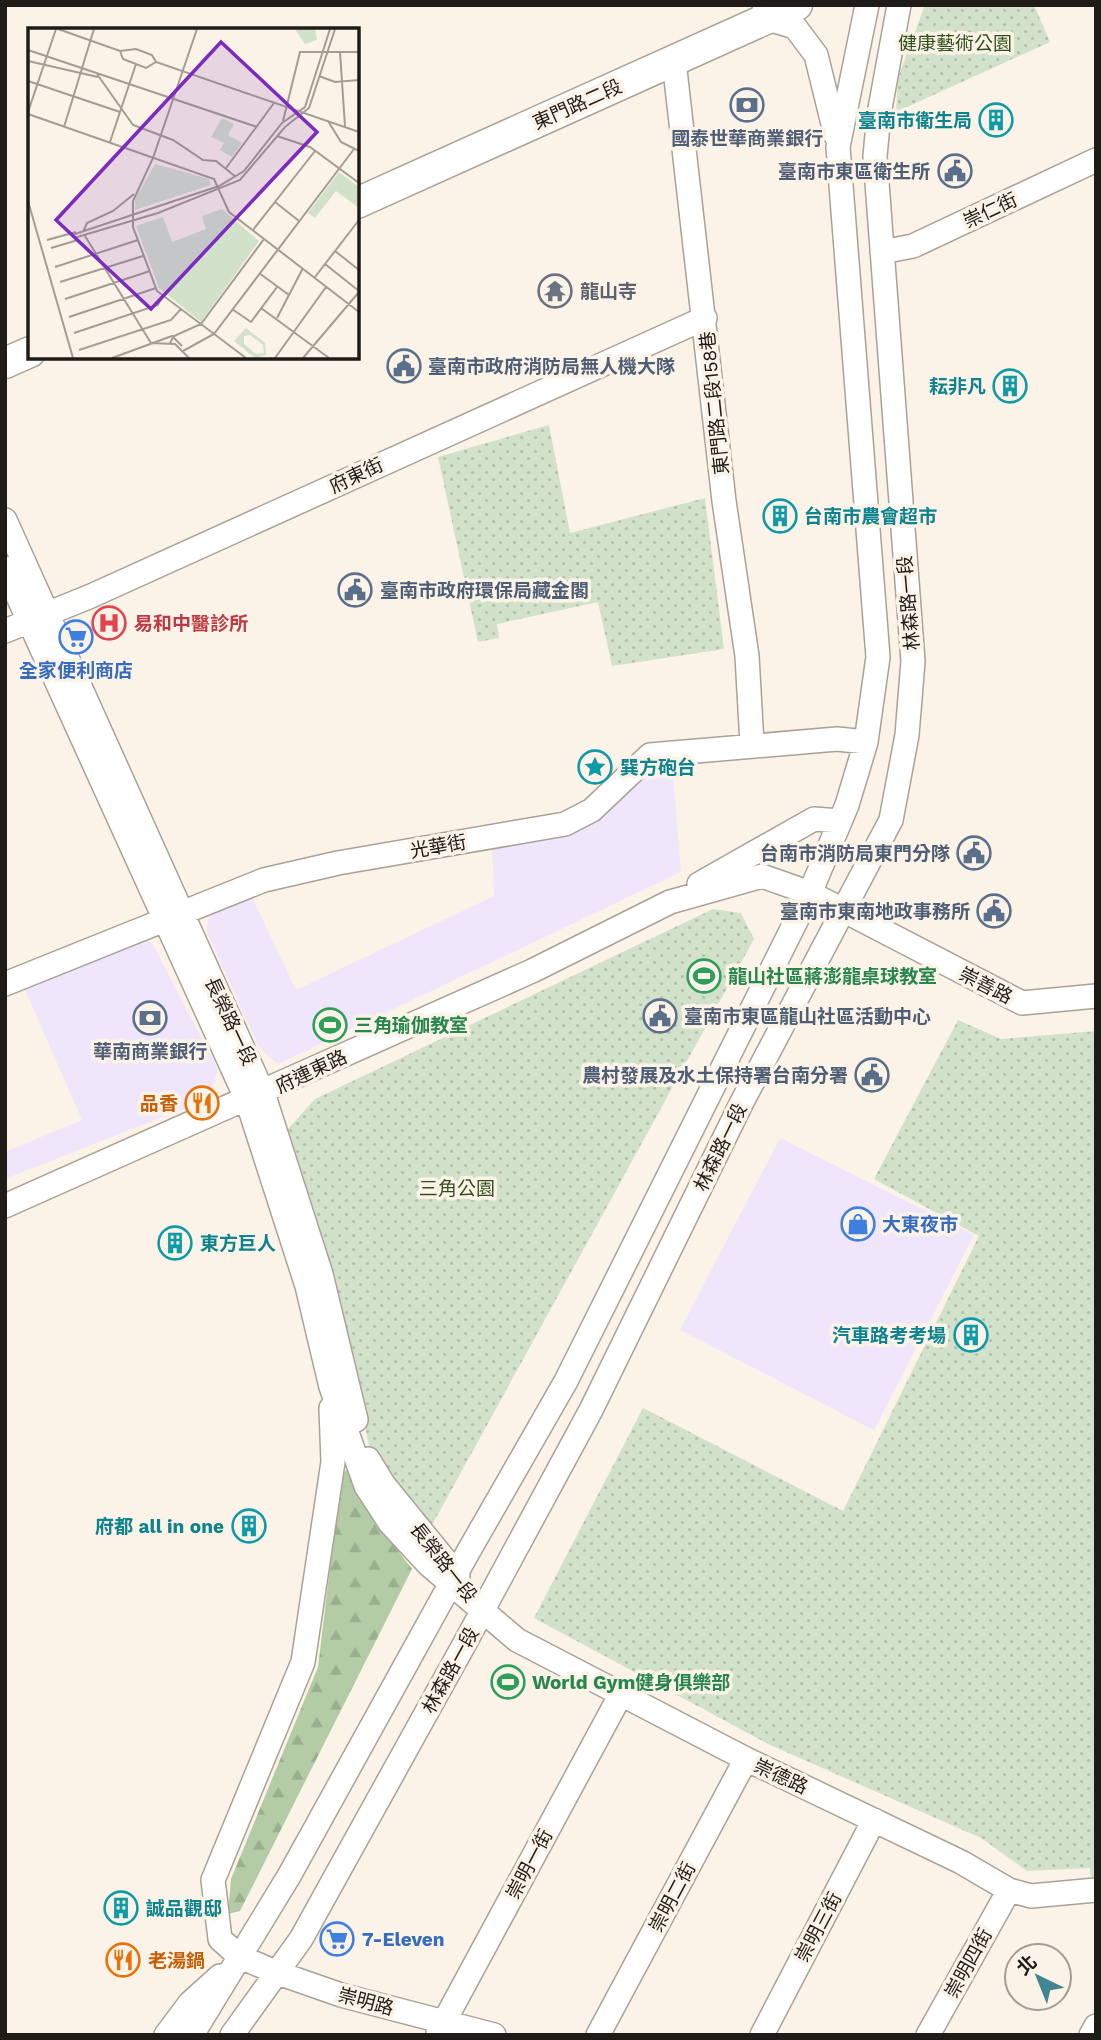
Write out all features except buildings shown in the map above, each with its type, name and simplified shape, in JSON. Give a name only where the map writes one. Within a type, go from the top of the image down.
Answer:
[{"type":"main road","name":"東門路二段","points":[[359,203],[674,61],[765,12],[797,5]]},
{"type":"main road","points":[[5,363],[28,353]]},
{"type":"street","name":"林森路一段","points":[[192,2035],[296,1864],[566,1381],[810,893],[840,821],[866,742],[878,657],[838,147],[867,5]]},
{"type":"street","name":"林森路一段","points":[[232,2035],[278,1973],[307,1927],[591,1410],[841,909],[891,820],[907,735],[913,661],[875,156],[879,114],[899,5]]},
{"type":"street","points":[[765,12],[795,27],[816,55],[838,147]]},
{"type":"street","name":"東門路二段158巷","points":[[674,61],[724,501],[747,656],[752,744]]},
{"type":"street","name":"崇仁街","points":[[882,252],[913,246],[1096,160]]},
{"type":"street","name":"府東街","points":[[5,631],[91,596],[705,318]]},
{"type":"street","name":"長榮路一段","points":[[5,520],[38,617],[255,1096],[321,1275],[366,1457],[454,1579],[482,1610]]},
{"type":"street","name":"長榮路一段","points":[[5,568],[38,617]]},
{"type":"street","name":"光華街","points":[[5,984],[264,880],[565,824],[592,810],[650,755],[837,738],[866,742]]},
{"type":"street","points":[[670,902],[814,819],[840,821]]},
{"type":"street","name":"府連東路","points":[[5,1206],[532,971],[670,902],[762,876],[810,893]]},
{"type":"street","name":"崇善路","points":[[810,893],[1023,1003],[1096,996]]},
{"type":"street","name":"長榮路一段","points":[[255,1096],[307,1286],[331,1388],[366,1486],[390,1523],[411,1547],[454,1579]]},
{"type":"street","points":[[240,1957],[220,1939],[212,1880],[303,1662],[334,1462],[331,1388]]},
{"type":"street","name":"崇德路","points":[[482,1610],[517,1640],[746,1759],[961,1862],[1009,1890],[1031,1896],[1094,1897]]},
{"type":"street","name":"崇明一街","points":[[441,2028],[621,1694]]},
{"type":"street","name":"崇明二街","points":[[598,2035],[746,1759]]},
{"type":"street","name":"崇明三街","points":[[762,2035],[874,1819]]},
{"type":"street","name":"崇明四街","points":[[928,2035],[1009,1890]]},
{"type":"street","name":"林森路一段","points":[[166,2035],[190,2003],[240,1957]]},
{"type":"street","name":"崇明路","points":[[240,1957],[278,1973],[441,2028],[495,2035]]},
{"type":"street","name":"林森路一段","points":[[252,2035],[278,1973]]},
{"type":"street","points":[[1091,2035],[1096,2025]]},
{"type":"shaded area","points":[[672,761],[681,872],[278,1064],[259,1048],[206,930],[210,915],[252,897],[296,990],[494,896],[492,842],[590,822],[654,762]]},
{"type":"shaded area","points":[[135,936],[152,943],[218,1069],[211,1091],[188,1107],[5,1179],[5,1152],[82,1120],[22,983]]},
{"type":"shaded area","points":[[780,1138],[974,1235],[874,1430],[680,1330]]},
{"type":"green space","name":"健康藝術公園","points":[[925,5],[1034,5],[1050,42],[896,112],[898,78]]},
{"type":"green space","points":[[549,425],[570,533],[705,498],[724,649],[612,666],[598,602],[497,624],[499,638],[478,642],[438,457]]},
{"type":"green space","name":"三角公園","points":[[713,909],[741,913],[754,939],[431,1527],[371,1456],[335,1276],[288,1129],[315,1099]]},
{"type":"green space","points":[[958,1020],[1001,1039],[1096,1031],[1096,1881],[1091,1882],[1090,1868],[1027,1871],[981,1838],[768,1744],[534,1618],[643,1408],[843,1511],[979,1236],[874,1179]]},
{"type":"green space","points":[[349,1467],[364,1506],[412,1569],[240,1911],[228,1914],[231,1879],[318,1667],[341,1476]]},
{"type":"place","name":"國泰世華商業銀行","points":[[747,105]]},
{"type":"place","name":"臺南市衛生局","points":[[996,120]]},
{"type":"place","name":"臺南市東區衛生所","points":[[955,171]]},
{"type":"place","name":"龍山寺","points":[[555,291]]},
{"type":"place","name":"臺南市政府消防局無人機大隊","points":[[404,366]]},
{"type":"place","name":"耘非凡","points":[[1010,386]]},
{"type":"place","name":"台南市農會超市","points":[[780,516]]},
{"type":"place","name":"臺南市政府環保局藏金閣","points":[[355,590]]},
{"type":"place","name":"易和中醫診所","points":[[109,623]]},
{"type":"place","name":"全家便利商店","points":[[76,637]]},
{"type":"place","name":"巽方砲台","points":[[595,767]]},
{"type":"place","name":"台南市消防局東門分隊","points":[[974,853]]},
{"type":"place","name":"臺南市東南地政事務所","points":[[994,911]]},
{"type":"place","name":"龍山社區蔣澎龍桌球教室","points":[[704,976]]},
{"type":"place","name":"臺南市東區龍山社區活動中心","points":[[660,1016]]},
{"type":"place","name":"華南商業銀行","points":[[150,1018]]},
{"type":"place","name":"三角瑜伽教室","points":[[330,1025]]},
{"type":"place","name":"農村發展及水土保持署台南分署","points":[[872,1075]]},
{"type":"place","name":"品香","points":[[202,1103]]},
{"type":"place","name":"大東夜市","points":[[858,1224]]},
{"type":"place","name":"東方巨人","points":[[175,1243]]},
{"type":"place","name":"汽車路考考場","points":[[971,1335]]},
{"type":"place","name":"府都 all in one","points":[[249,1526]]},
{"type":"place","name":"World Gym健身俱樂部","points":[[508,1682]]},
{"type":"place","name":"誠品觀邸","points":[[121,1908]]},
{"type":"place","name":"7-Eleven","points":[[337,1939]]},
{"type":"place","name":"老湯鍋","points":[[123,1960]]}]
